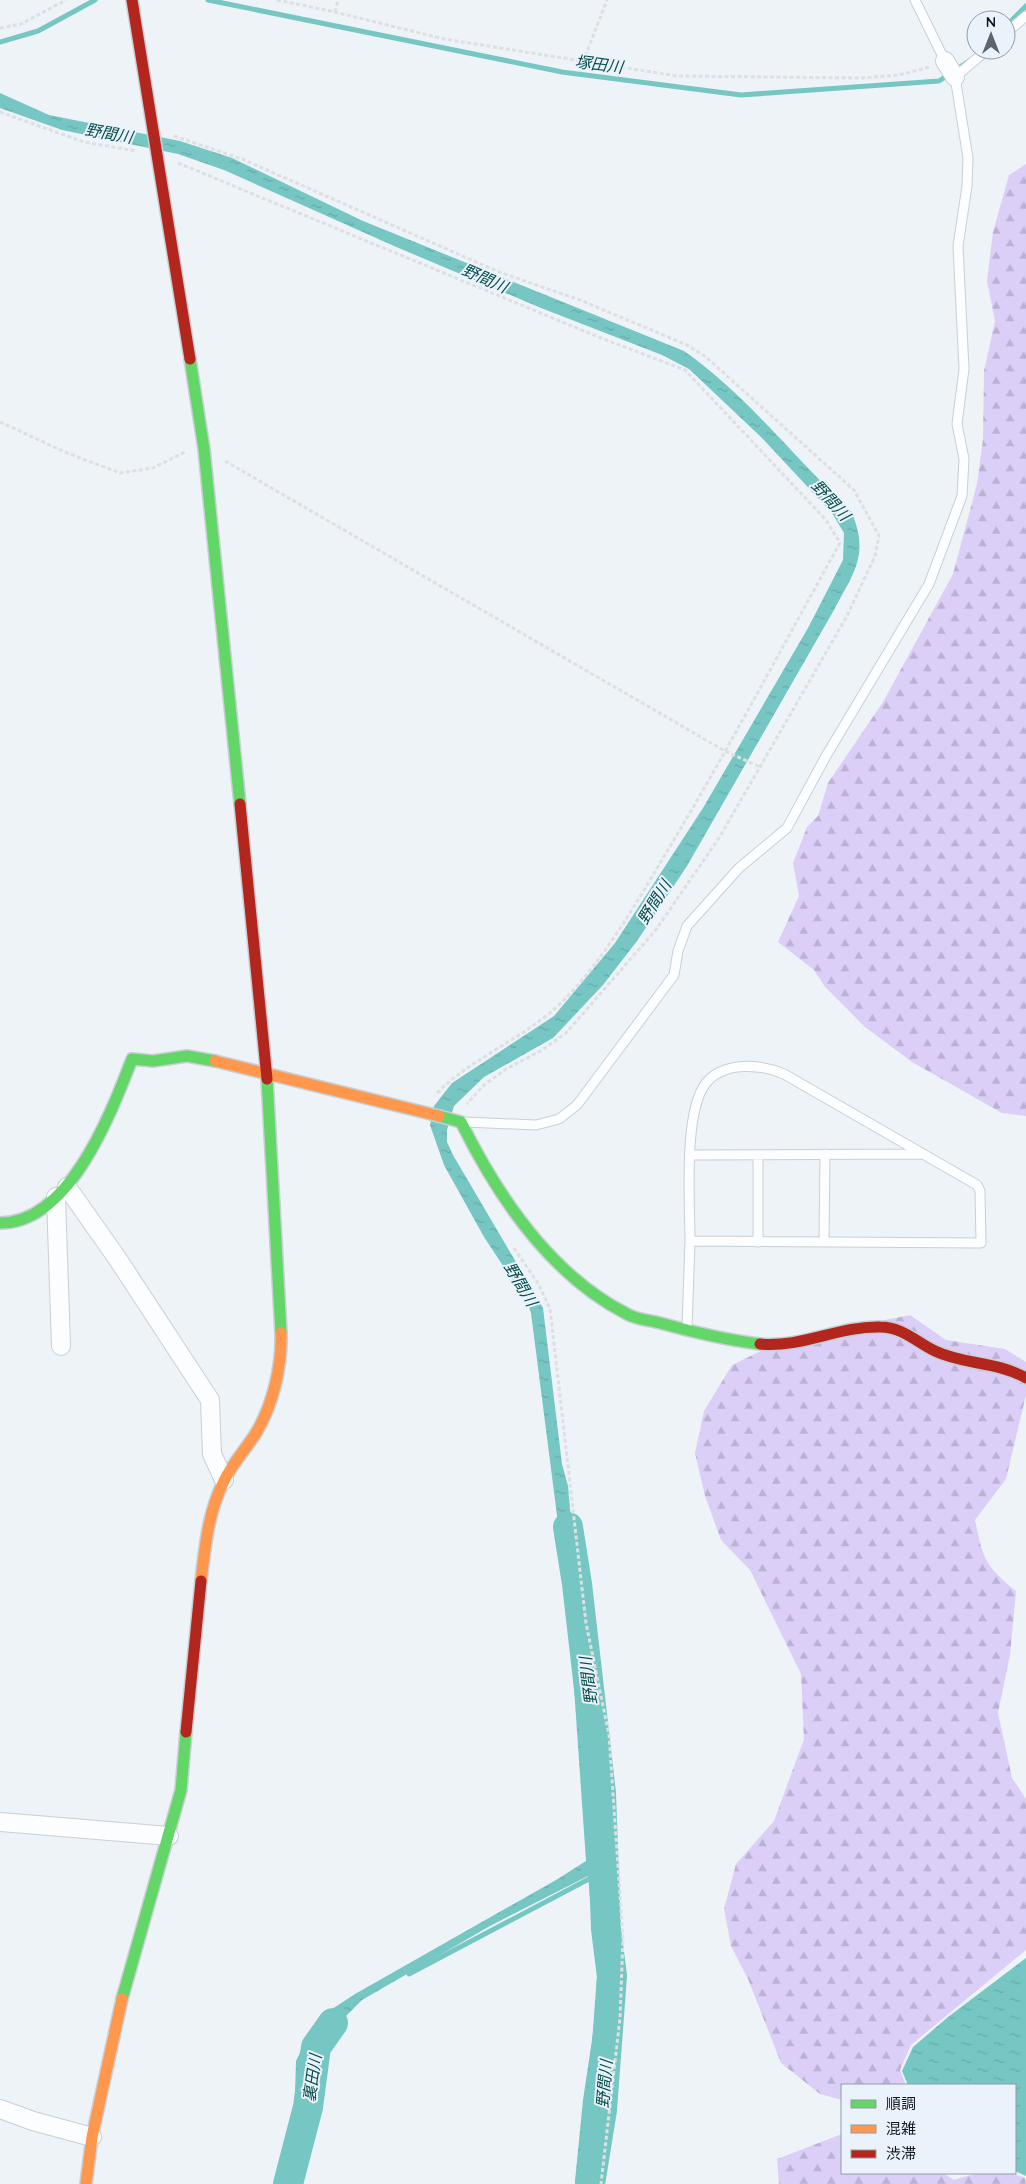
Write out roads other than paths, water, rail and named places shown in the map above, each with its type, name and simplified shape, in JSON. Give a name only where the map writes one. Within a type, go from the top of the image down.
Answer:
[{"type":"street","points":[[86,2184],[92,2137],[128,1973],[181,1790],[189,1688],[206,1536],[213,1508],[224,1480],[257,1431],[272,1397],[278,1371],[281,1339],[267,1073],[204,448],[155,154],[132,0]]},
{"type":"street","points":[[945,60],[955,77]]},
{"type":"street","points":[[0,1223],[20,1221],[62,1192],[86,1160],[108,1119],[132,1059],[154,1061],[187,1056],[228,1063],[461,1122],[477,1156],[553,1261],[627,1314],[687,1330],[741,1341],[779,1345],[866,1329],[891,1328],[941,1354],[1013,1369],[1026,1378]]},
{"type":"street","points":[[61,1346],[62,1192]]},
{"type":"street","points":[[62,1192],[117,1258],[210,1400],[212,1454],[224,1480]]},
{"type":"street","points":[[0,1822],[169,1836]]},
{"type":"street","points":[[0,2109],[33,2121],[92,2137]]},
{"type":"lane","points":[[915,0],[945,60]]},
{"type":"lane","points":[[1016,24],[1026,16]]},
{"type":"lane","points":[[461,1122],[536,1125],[560,1119],[577,1105],[674,975],[678,951],[687,926],[739,868],[787,828],[826,756],[929,584],[962,496],[964,459],[957,424],[964,369],[958,246],[967,186],[968,158],[955,77],[975,60]]},
{"type":"lane","points":[[687,1330],[691,1137],[699,1094],[707,1082],[718,1073],[741,1067],[764,1067],[784,1074],[977,1185],[980,1191],[981,1243],[690,1241]]},
{"type":"lane","points":[[824,1242],[825,1154]]},
{"type":"lane","points":[[690,1155],[923,1154]]},
{"type":"lane","points":[[758,1155],[758,1242]]},
{"type":"water","name":"野間川","points":[[0,93],[49,115],[180,141],[232,158],[363,221],[684,351],[707,368],[750,407],[851,511],[857,526],[859,551],[848,585],[687,866],[637,941],[603,985],[553,1038],[484,1077],[454,1106],[447,1130],[447,1142],[453,1155],[543,1308],[562,1464],[568,1486],[602,1867],[603,1913],[609,1977],[585,2184],[575,2184],[575,2181],[583,2100],[595,2020],[597,1976],[588,1876],[490,1926],[362,2000],[332,2030],[310,2065],[302,2148],[293,2184],[285,2184],[293,2159],[296,2061],[311,2030],[329,2011],[355,1994],[586,1861],[568,1601],[531,1313],[527,1302],[484,1237],[444,1165],[430,1125],[434,1106],[452,1083],[554,1016],[615,943],[703,808],[808,628],[843,560],[844,533],[832,513],[761,437],[689,369],[662,355],[541,308],[394,246],[224,170],[178,154],[62,130],[0,108]]},
{"type":"water","points":[[1026,1958],[1026,2176],[1016,2171],[1016,2084],[908,2084],[902,2071],[913,2047],[948,2017]]},
{"type":"waterway","name":"塚田川","points":[[0,42],[38,31],[95,0]]},
{"type":"waterway","name":"塚田川","points":[[208,0],[562,72],[741,95],[939,81],[969,61]]},
{"type":"waterway","name":"塚田川","points":[[1016,16],[1026,6]]},
{"type":"waterway","name":"野間川","points":[[568,1527],[577,1584],[601,1793],[606,1929],[612,1976],[602,2110],[590,2184]]},
{"type":"waterway","points":[[409,1974],[604,1871]]},
{"type":"waterway","name":"裏田川","points":[[288,2184],[308,2107],[316,2047],[333,2023]]}]
